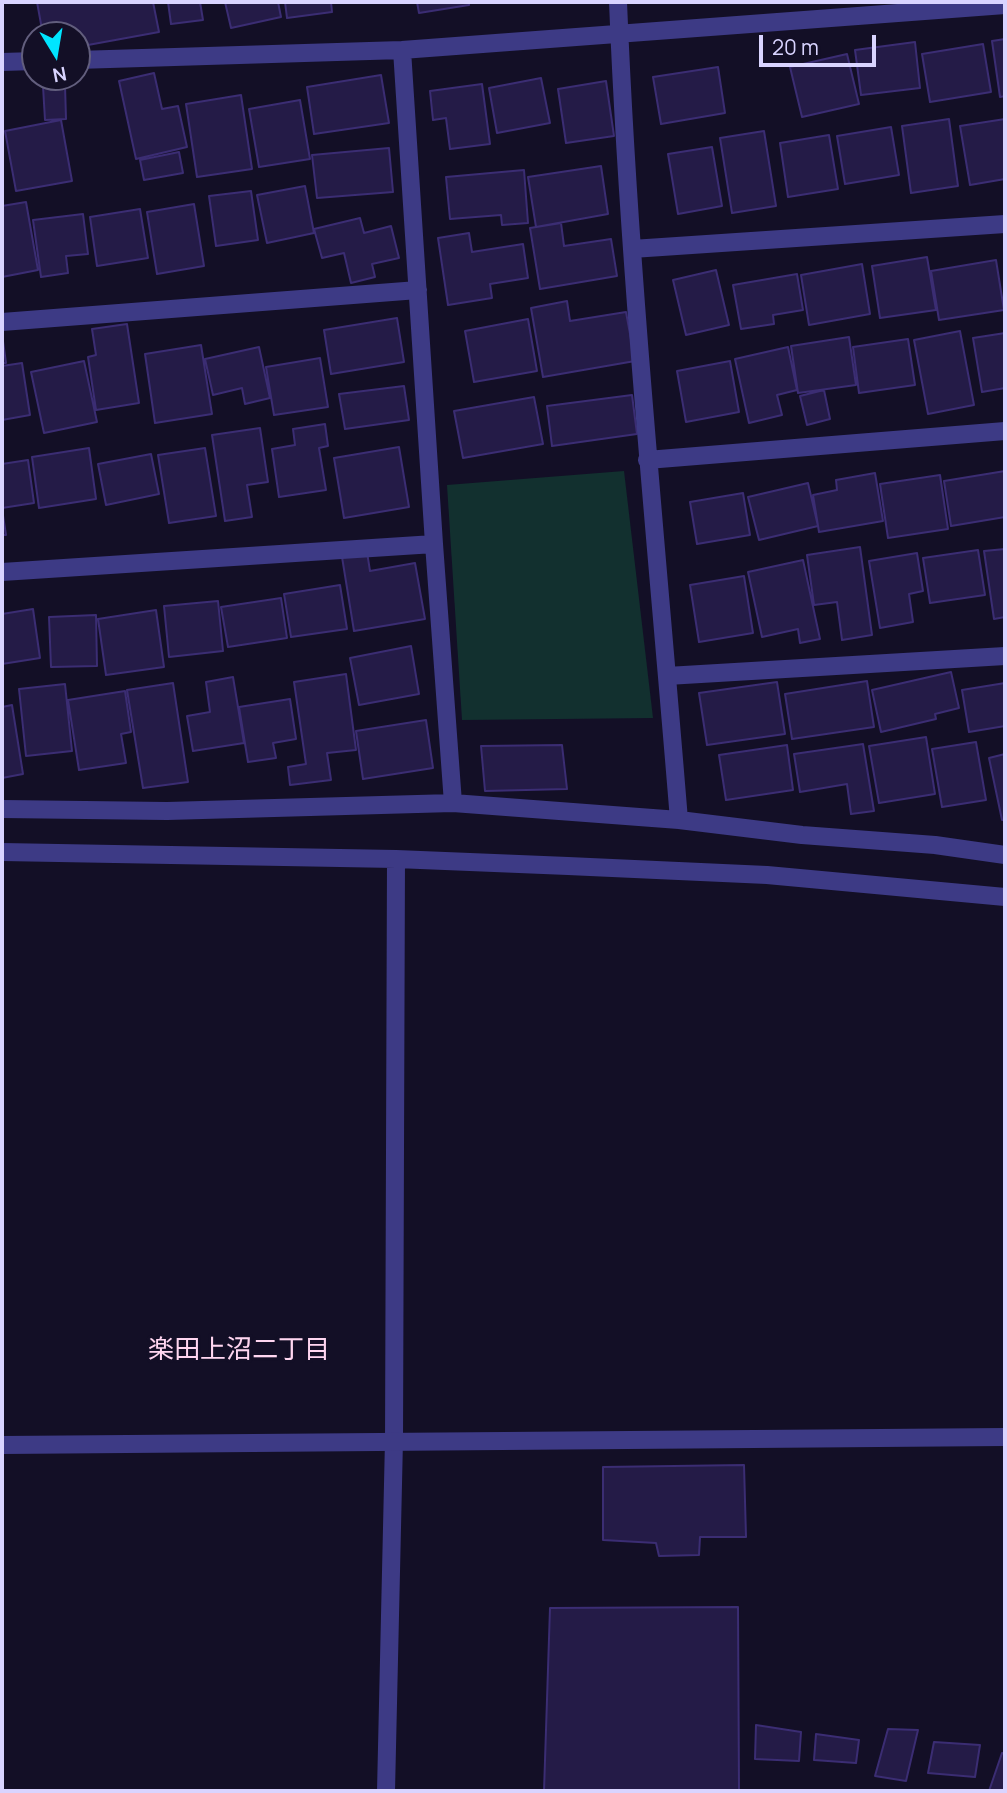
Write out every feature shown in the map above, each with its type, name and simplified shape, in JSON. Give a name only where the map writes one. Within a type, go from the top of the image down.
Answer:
[{"type":"street","points":[[618,2],[647,460],[679,820]]},
{"type":"street","points":[[91,60],[402,50],[1005,5]]},
{"type":"street","points":[[402,50],[433,544],[453,803]]},
{"type":"street","points":[[2,62],[21,61]]},
{"type":"street","points":[[632,249],[1005,224]]},
{"type":"street","points":[[2,323],[418,290]]},
{"type":"street","points":[[647,460],[1005,431]]},
{"type":"street","points":[[2,572],[433,544]]},
{"type":"street","points":[[667,676],[1005,656]]},
{"type":"street","points":[[2,809],[167,811],[453,803],[679,820],[802,835],[935,845],[1005,855]]},
{"type":"street","points":[[2,852],[396,859],[767,875],[1005,897]]},
{"type":"street","points":[[386,1791],[394,1440],[396,859]]},
{"type":"street","points":[[2,1445],[1005,1437]]},
{"type":"green space","points":[[624,471],[653,718],[462,720],[447,485]]},
{"type":"building","points":[[37,2],[153,2],[159,32],[91,44],[91,21],[40,21]]},
{"type":"building","points":[[168,2],[200,2],[203,20],[171,24]]},
{"type":"building","points":[[225,2],[278,2],[281,17],[231,28]]},
{"type":"building","points":[[285,2],[331,2],[332,12],[287,18]]},
{"type":"building","points":[[417,2],[469,2],[469,5],[419,13]]},
{"type":"building","points":[[1005,39],[1005,96],[1000,97],[992,41]]},
{"type":"building","points":[[915,42],[920,88],[861,95],[855,50]]},
{"type":"building","points":[[983,44],[991,92],[930,102],[922,54]]},
{"type":"building","points":[[847,54],[859,104],[802,117],[790,67]]},
{"type":"building","points":[[718,67],[725,113],[661,124],[653,77]]},
{"type":"building","points":[[154,73],[162,109],[178,106],[187,147],[136,159],[119,81]]},
{"type":"building","points":[[381,75],[389,123],[314,134],[307,87]]},
{"type":"building","points":[[541,78],[550,123],[497,133],[489,88]]},
{"type":"building","points":[[606,81],[614,136],[566,143],[558,89]]},
{"type":"building","points":[[482,84],[490,144],[450,149],[446,118],[433,120],[430,91]]},
{"type":"building","points":[[43,91],[65,91],[66,119],[45,120]]},
{"type":"building","points":[[241,95],[252,169],[197,177],[186,104]]},
{"type":"building","points":[[300,100],[310,159],[259,167],[249,109]]},
{"type":"building","points":[[949,119],[958,186],[911,193],[902,126]]},
{"type":"building","points":[[1005,119],[1005,179],[970,185],[960,126]]},
{"type":"building","points":[[61,120],[72,181],[16,191],[5,131]]},
{"type":"building","points":[[891,127],[899,175],[845,184],[837,136]]},
{"type":"building","points":[[764,131],[776,206],[732,213],[720,138]]},
{"type":"building","points":[[829,135],[838,189],[788,197],[780,143]]},
{"type":"building","points":[[712,147],[722,206],[678,214],[668,154]]},
{"type":"building","points":[[389,148],[393,192],[317,198],[312,155]]},
{"type":"building","points":[[179,152],[183,173],[144,180],[140,160]]},
{"type":"building","points":[[601,166],[608,214],[536,227],[528,177]]},
{"type":"building","points":[[524,170],[528,223],[502,225],[501,215],[450,219],[446,177]]},
{"type":"building","points":[[305,186],[314,233],[267,243],[257,195]]},
{"type":"building","points":[[251,191],[258,240],[216,246],[209,196]]},
{"type":"building","points":[[26,202],[38,270],[2,277],[2,206]]},
{"type":"building","points":[[194,204],[204,266],[157,274],[147,212]]},
{"type":"building","points":[[140,209],[148,258],[97,266],[90,217]]},
{"type":"building","points":[[83,214],[88,254],[66,256],[68,273],[41,277],[33,220]]},
{"type":"building","points":[[360,218],[364,233],[391,226],[399,258],[372,264],[375,277],[351,283],[344,253],[322,258],[314,229]]},
{"type":"building","points":[[561,223],[564,246],[611,239],[617,276],[540,289],[530,228]]},
{"type":"building","points":[[469,233],[472,252],[523,244],[528,278],[490,284],[492,298],[448,305],[438,238]]},
{"type":"building","points":[[927,257],[936,310],[880,318],[872,266]]},
{"type":"building","points":[[996,260],[1004,310],[939,320],[931,271]]},
{"type":"building","points":[[862,264],[870,314],[809,325],[801,275]]},
{"type":"building","points":[[716,270],[729,325],[686,335],[673,280]]},
{"type":"building","points":[[797,274],[803,310],[773,315],[774,324],[741,329],[733,285]]},
{"type":"building","points":[[567,301],[570,321],[626,312],[635,361],[543,377],[531,308]]},
{"type":"building","points":[[397,318],[404,362],[331,374],[324,330]]},
{"type":"building","points":[[528,319],[537,371],[474,382],[465,331]]},
{"type":"building","points":[[127,324],[139,403],[96,410],[88,357],[96,355],[92,329]]},
{"type":"building","points":[[960,331],[974,405],[928,414],[914,340]]},
{"type":"building","points":[[1005,333],[1005,388],[982,392],[973,338]]},
{"type":"building","points":[[2,334],[6,363],[2,363]]},
{"type":"building","points":[[849,337],[856,385],[798,393],[791,346]]},
{"type":"building","points":[[908,339],[915,385],[859,393],[853,347]]},
{"type":"building","points":[[201,345],[212,414],[155,423],[145,354]]},
{"type":"building","points":[[259,347],[270,398],[245,404],[242,388],[213,395],[205,359]]},
{"type":"building","points":[[788,347],[797,390],[777,395],[782,415],[749,423],[735,359]]},
{"type":"building","points":[[320,358],[328,407],[274,415],[266,367]]},
{"type":"building","points":[[84,361],[97,422],[44,433],[31,372]]},
{"type":"building","points":[[730,361],[739,412],[686,422],[677,371]]},
{"type":"building","points":[[22,363],[30,415],[2,420],[2,366]]},
{"type":"building","points":[[404,386],[409,420],[345,429],[339,394]]},
{"type":"building","points":[[824,390],[830,419],[807,425],[800,396]]},
{"type":"building","points":[[632,395],[637,434],[552,446],[547,406]]},
{"type":"building","points":[[534,397],[543,444],[463,458],[454,411]]},
{"type":"building","points":[[325,424],[328,446],[319,448],[326,490],[279,497],[272,449],[295,445],[293,429]]},
{"type":"building","points":[[260,428],[268,482],[247,485],[252,517],[225,521],[212,435]]},
{"type":"building","points":[[399,447],[409,507],[344,518],[334,458]]},
{"type":"building","points":[[89,448],[96,499],[39,508],[32,457]]},
{"type":"building","points":[[205,448],[216,516],[169,523],[158,455]]},
{"type":"building","points":[[151,454],[159,494],[106,505],[98,464]]},
{"type":"building","points":[[28,460],[34,503],[2,508],[2,464]]},
{"type":"building","points":[[1005,471],[1005,517],[951,526],[944,481]]},
{"type":"building","points":[[875,473],[883,521],[819,532],[813,495],[837,490],[836,480]]},
{"type":"building","points":[[940,475],[948,529],[888,538],[880,484]]},
{"type":"building","points":[[808,483],[818,526],[759,540],[748,497]]},
{"type":"building","points":[[743,493],[750,535],[697,544],[690,502]]},
{"type":"building","points":[[2,509],[6,535],[2,535]]},
{"type":"building","points":[[860,547],[872,635],[842,640],[837,602],[814,605],[807,555]]},
{"type":"building","points":[[1005,549],[1005,617],[994,619],[984,551]]},
{"type":"building","points":[[978,550],[985,595],[930,603],[923,558]]},
{"type":"building","points":[[367,552],[370,571],[415,563],[425,619],[354,631],[342,557]]},
{"type":"building","points":[[917,553],[923,591],[909,594],[913,622],[880,628],[869,561]]},
{"type":"building","points":[[803,560],[820,639],[800,643],[798,629],[762,637],[748,572]]},
{"type":"building","points":[[744,576],[753,633],[699,642],[690,585]]},
{"type":"building","points":[[340,585],[347,629],[291,637],[284,594]]},
{"type":"building","points":[[281,598],[287,638],[228,647],[221,607]]},
{"type":"building","points":[[218,601],[223,651],[169,657],[164,606]]},
{"type":"building","points":[[33,609],[40,658],[2,664],[2,614]]},
{"type":"building","points":[[156,610],[164,667],[106,675],[98,619]]},
{"type":"building","points":[[96,615],[97,666],[51,667],[49,617]]},
{"type":"building","points":[[411,646],[419,694],[359,705],[350,658]]},
{"type":"building","points":[[951,672],[959,708],[935,714],[936,719],[881,732],[872,690]]},
{"type":"building","points":[[346,674],[356,750],[327,753],[331,780],[290,785],[288,767],[306,764],[294,682]]},
{"type":"building","points":[[233,677],[244,743],[193,751],[187,716],[210,712],[206,682]]},
{"type":"building","points":[[867,681],[874,727],[792,739],[785,694]]},
{"type":"building","points":[[777,682],[785,734],[707,745],[699,693]]},
{"type":"building","points":[[173,683],[188,782],[143,788],[127,690]]},
{"type":"building","points":[[1005,683],[1005,726],[969,732],[962,690]]},
{"type":"building","points":[[65,684],[72,751],[26,756],[19,689]]},
{"type":"building","points":[[125,691],[131,732],[121,734],[126,763],[79,770],[68,700]]},
{"type":"building","points":[[290,699],[296,739],[273,743],[276,758],[248,762],[239,707]]},
{"type":"building","points":[[12,705],[23,774],[2,778],[2,707]]},
{"type":"building","points":[[426,720],[433,768],[363,779],[356,731]]},
{"type":"building","points":[[926,737],[935,794],[879,803],[869,746]]},
{"type":"building","points":[[976,742],[986,800],[942,807],[932,749]]},
{"type":"building","points":[[863,744],[874,811],[851,814],[847,784],[800,792],[794,754]]},
{"type":"building","points":[[562,745],[567,789],[485,791],[481,746]]},
{"type":"building","points":[[787,745],[793,790],[726,800],[719,755]]},
{"type":"building","points":[[1005,754],[1005,820],[1002,820],[989,758]]},
{"type":"building","points":[[744,1465],[746,1537],[700,1537],[699,1555],[659,1556],[656,1543],[603,1540],[603,1467]]},
{"type":"building","points":[[738,1607],[739,1791],[544,1791],[550,1608]]},
{"type":"building","points":[[756,1725],[801,1732],[799,1761],[755,1759]]},
{"type":"building","points":[[888,1729],[918,1730],[906,1781],[875,1776]]},
{"type":"building","points":[[816,1734],[859,1740],[856,1763],[814,1760]]},
{"type":"building","points":[[934,1742],[980,1745],[975,1777],[928,1773]]},
{"type":"building","points":[[1002,1753],[1005,1754],[1005,1791],[989,1791]]},
{"type":"district","name":"楽田上沼二丁目","points":[[239,1351]]}]
